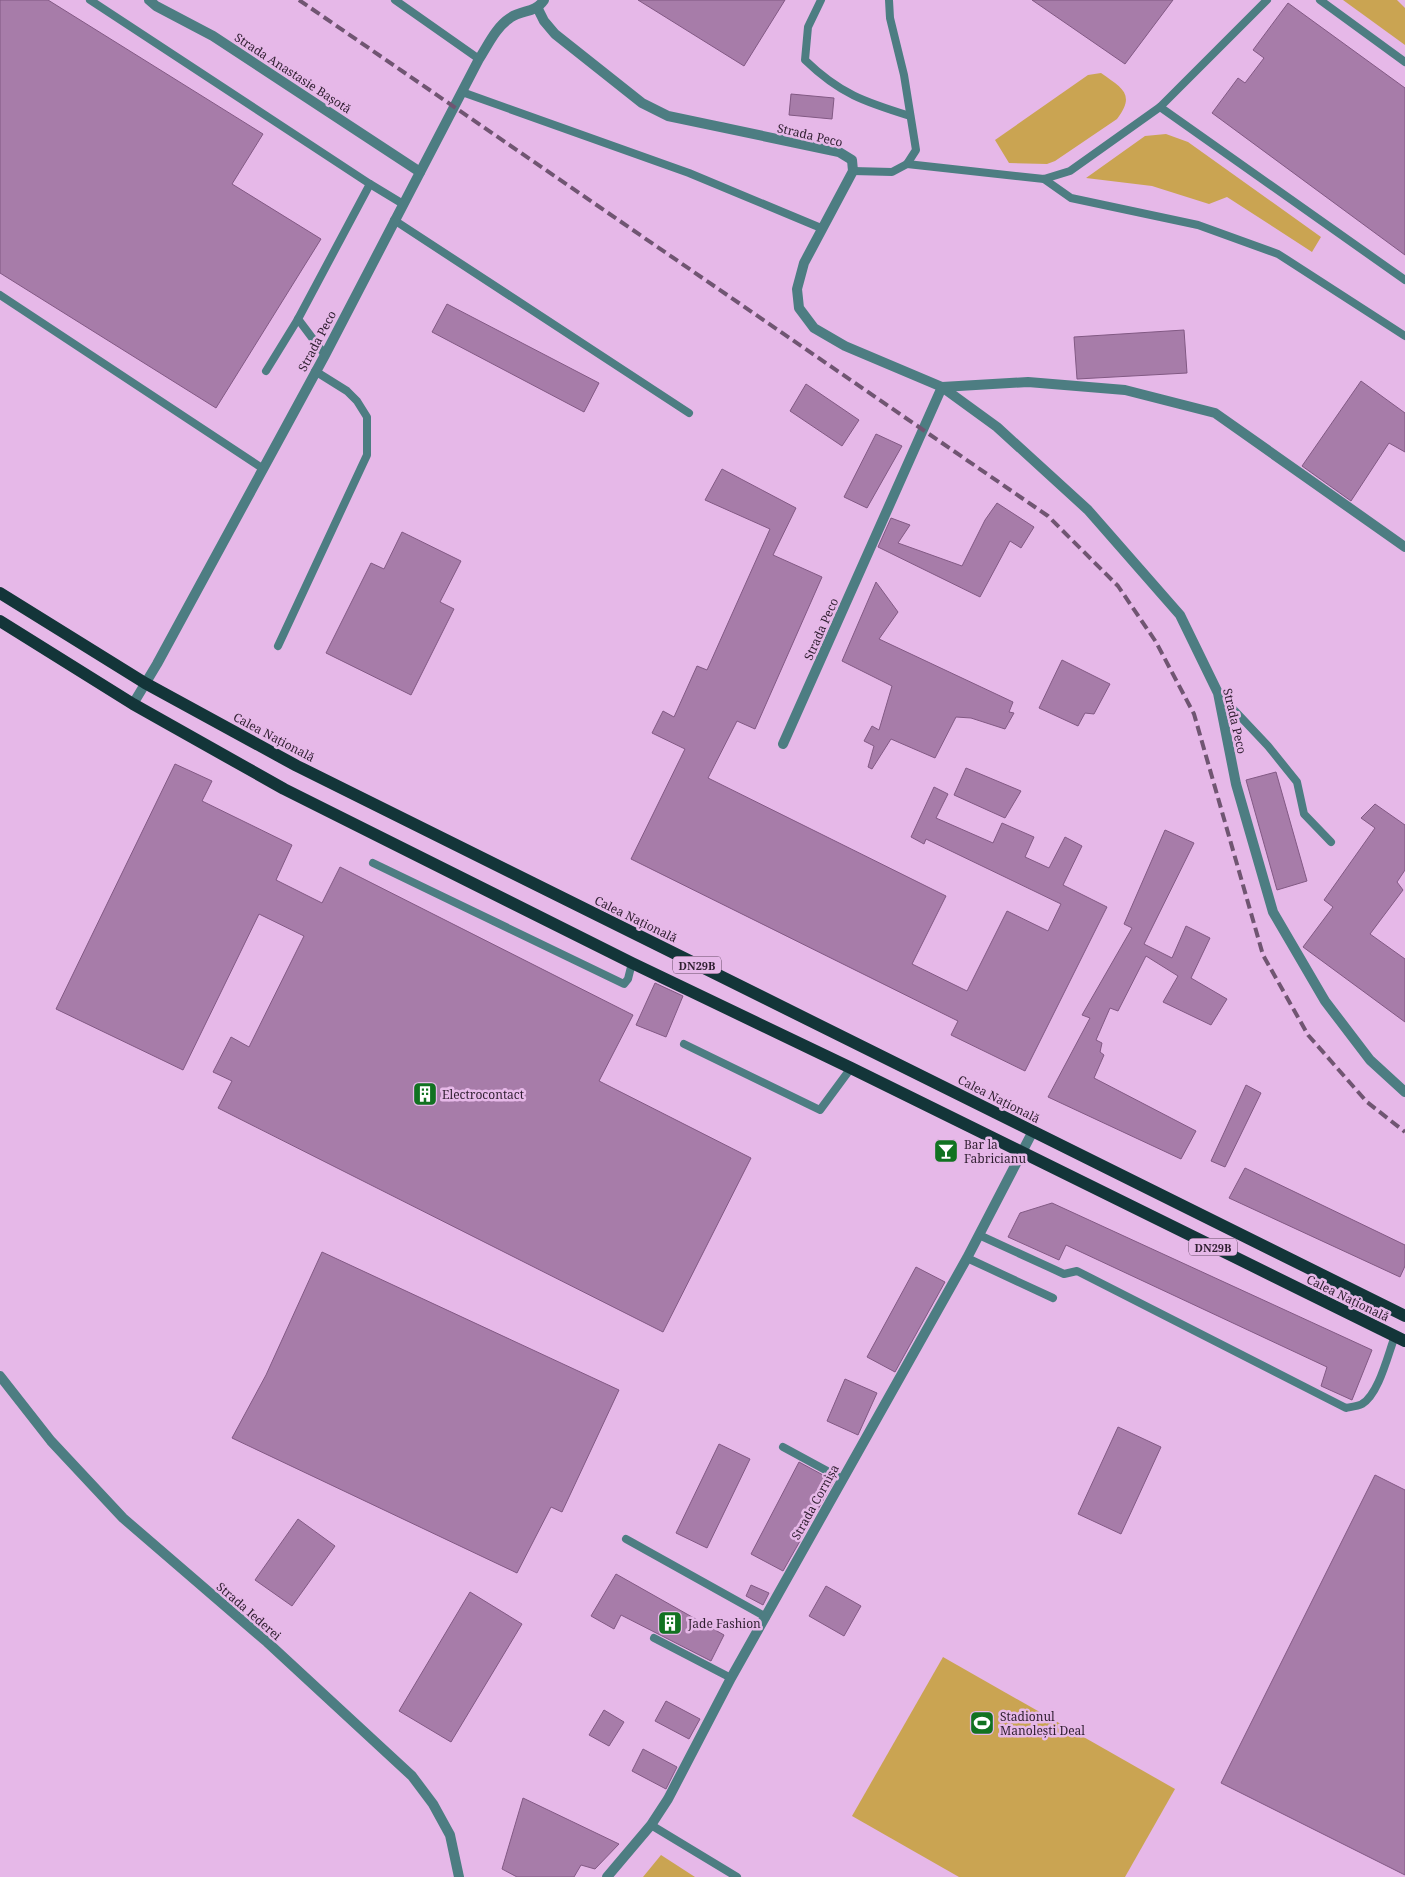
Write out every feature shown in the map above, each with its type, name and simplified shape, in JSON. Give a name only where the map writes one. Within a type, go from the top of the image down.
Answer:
[{"type":"main road","name":"Calea Națională","points":[[0,593],[145,683],[297,766],[1405,1316]]},
{"type":"main road","name":"Calea Națională","points":[[0,621],[133,704],[284,789],[632,963],[851,1068],[1021,1154],[1400,1339]]},
{"type":"street","name":"Strada Anastasie Bașotă","points":[[149,0],[156,6],[214,36],[420,172]]},
{"type":"street","name":"Strada Peco","points":[[133,704],[325,355],[479,59],[496,31],[510,18],[541,4],[544,21],[555,34],[642,103],[668,116],[839,152],[852,160],[853,171],[804,263],[797,289],[799,308],[814,328],[845,346],[942,387],[997,426],[1088,510],[1180,615],[1218,693],[1236,784],[1273,912],[1325,1001],[1370,1060],[1405,1092]]},
{"type":"street","name":"Strada Peco","points":[[942,387],[1028,382],[1126,390],[1215,413],[1405,547]]},
{"type":"street","name":"Strada Peco","points":[[783,744],[942,387]]},
{"type":"street","name":"Strada Cornișa","points":[[608,1877],[651,1825],[691,1759],[731,1678],[967,1258],[1033,1131]]},
{"type":"street","name":"Strada Iederei","points":[[0,1376],[51,1441],[123,1518],[267,1642],[412,1776],[433,1804],[450,1835],[459,1877]]},
{"type":"lane","points":[[90,0],[403,204]]},
{"type":"lane","points":[[396,0],[479,59]]},
{"type":"lane","points":[[821,0],[808,27],[805,60],[826,80],[860,100],[910,116]]},
{"type":"lane","points":[[889,0],[890,18],[904,75],[916,150],[908,164]]},
{"type":"lane","points":[[853,171],[892,172],[908,164],[1044,179],[1070,171],[1160,107],[1267,0]]},
{"type":"lane","points":[[1320,0],[1405,62]]},
{"type":"lane","points":[[462,92],[689,174],[821,228]]},
{"type":"lane","points":[[1160,107],[1405,280]]},
{"type":"lane","points":[[1044,179],[1071,198],[1198,225],[1278,254],[1405,336]]},
{"type":"lane","points":[[266,371],[298,319],[370,184]]},
{"type":"lane","points":[[394,220],[688,413]]},
{"type":"lane","points":[[0,296],[262,468]]},
{"type":"lane","points":[[298,319],[325,355]]},
{"type":"lane","points":[[278,646],[367,455],[367,417],[357,401],[347,391],[315,372]]},
{"type":"lane","points":[[1218,693],[1268,746],[1297,782],[1304,814],[1331,842]]},
{"type":"lane","points":[[373,863],[624,984],[628,979],[632,963]]},
{"type":"lane","points":[[684,1044],[820,1110],[851,1068]]},
{"type":"lane","points":[[979,1235],[1064,1274],[1077,1270],[1346,1408],[1362,1404],[1371,1394],[1400,1339]]},
{"type":"lane","points":[[967,1258],[1053,1298]]},
{"type":"lane","points":[[783,1448],[842,1479]]},
{"type":"lane","points":[[626,1539],[766,1617]]},
{"type":"lane","points":[[654,1638],[731,1678]]},
{"type":"lane","points":[[651,1825],[737,1877]]},
{"type":"shaded area","points":[[1343,0],[1397,0],[1405,8],[1405,45]]},
{"type":"shaded area","points":[[1101,73],[1115,83],[1124,92],[1126,97],[1123,110],[1117,119],[1055,161],[1047,164],[1009,163],[995,140],[1088,75]]},
{"type":"shaded area","points":[[1166,134],[1188,142],[1321,237],[1312,252],[1227,197],[1209,204],[1152,186],[1086,178],[1145,136]]},
{"type":"shaded area","name":"Stadionul Manolești Deal","points":[[943,1657],[1175,1789],[1125,1877],[959,1877],[852,1816]]},
{"type":"shaded area","points":[[661,1855],[695,1877],[643,1877]]},
{"type":"building","points":[[0,0],[48,0],[263,134],[232,184],[321,239],[216,408],[0,273]]},
{"type":"building","points":[[638,0],[785,0],[744,66]]},
{"type":"building","points":[[1032,0],[1173,0],[1125,64]]},
{"type":"building","points":[[1288,3],[1405,88],[1405,255],[1212,113],[1238,78],[1245,83],[1264,58],[1253,50]]},
{"type":"building","points":[[791,94],[834,98],[832,119],[789,115]]},
{"type":"building","points":[[447,304],[599,383],[584,412],[432,332]]},
{"type":"building","points":[[1184,330],[1187,373],[1077,379],[1074,337]]},
{"type":"building","points":[[1361,381],[1405,413],[1405,452],[1389,443],[1351,501],[1302,466]]},
{"type":"building","points":[[806,384],[859,420],[842,446],[790,411]]},
{"type":"building","points":[[876,434],[902,446],[867,508],[844,497]]},
{"type":"building","points":[[722,469],[796,508],[773,555],[822,577],[755,729],[737,721],[708,778],[946,896],[912,964],[967,991],[1007,911],[1048,931],[1061,904],[926,839],[924,844],[911,837],[934,787],[948,794],[936,818],[993,843],[1002,823],[1034,837],[1025,857],[1049,868],[1065,837],[1082,846],[1063,885],[1107,907],[1025,1071],[951,1035],[958,1021],[631,859],[685,749],[652,733],[663,711],[674,717],[697,666],[707,670],[770,529],[705,500]]},
{"type":"building","points":[[997,503],[1034,527],[1021,548],[1010,541],[980,597],[878,547],[891,518],[910,525],[898,543],[962,566],[985,520]]},
{"type":"building","points":[[402,532],[461,561],[440,602],[454,609],[411,695],[326,653],[371,563],[384,569]]},
{"type":"building","points":[[876,582],[898,612],[879,639],[1013,702],[1009,712],[1014,713],[1005,729],[971,718],[956,717],[935,758],[891,739],[872,769],[868,767],[874,746],[864,741],[872,726],[879,730],[892,686],[842,661]]},
{"type":"building","points":[[1062,660],[1110,684],[1094,714],[1085,713],[1078,726],[1039,708]]},
{"type":"building","name":"Electrocontact","points":[[175,764],[212,781],[202,801],[292,845],[276,880],[322,903],[340,867],[633,1015],[599,1081],[751,1158],[663,1332],[218,1108],[232,1081],[213,1072],[231,1037],[249,1047],[304,936],[259,914],[183,1070],[56,1009]]},
{"type":"building","points":[[966,768],[1021,791],[1005,818],[954,795]]},
{"type":"building","points":[[1276,772],[1307,881],[1277,890],[1246,780]]},
{"type":"building","points":[[1375,804],[1405,825],[1405,870],[1397,882],[1403,890],[1370,934],[1405,959],[1405,1022],[1303,947],[1333,907],[1324,900],[1375,828],[1361,818]]},
{"type":"building","points":[[1165,830],[1194,843],[1144,944],[1172,958],[1186,926],[1210,938],[1191,978],[1227,999],[1211,1025],[1163,1002],[1178,976],[1146,956],[1118,1011],[1110,1008],[1096,1040],[1102,1043],[1100,1052],[1104,1055],[1094,1078],[1196,1131],[1181,1159],[1048,1097],[1090,1018],[1082,1015],[1132,928],[1124,924]]},
{"type":"building","points":[[655,983],[683,996],[666,1037],[636,1025]]},
{"type":"building","points":[[1246,1085],[1261,1093],[1225,1167],[1211,1161]]},
{"type":"building","points":[[1245,1168],[1405,1245],[1405,1266],[1400,1277],[1229,1198]]},
{"type":"building","points":[[1052,1203],[1372,1350],[1352,1400],[1321,1386],[1327,1367],[1066,1245],[1059,1260],[1008,1237],[1020,1213]]},
{"type":"building","points":[[322,1252],[619,1390],[562,1512],[551,1507],[517,1573],[232,1438],[266,1375]]},
{"type":"building","points":[[916,1267],[945,1282],[895,1372],[867,1357]]},
{"type":"building","points":[[845,1379],[877,1393],[858,1435],[827,1421]]},
{"type":"building","points":[[1118,1427],[1161,1447],[1121,1534],[1078,1514]]},
{"type":"building","points":[[719,1444],[750,1459],[707,1548],[676,1533]]},
{"type":"building","points":[[799,1462],[834,1481],[783,1571],[751,1554]]},
{"type":"building","points":[[1375,1475],[1405,1490],[1405,1875],[1221,1783]]},
{"type":"building","points":[[298,1519],[335,1546],[292,1606],[255,1580]]},
{"type":"building","name":"Jade Fashion","points":[[616,1574],[724,1635],[711,1661],[621,1615],[614,1629],[591,1616]]},
{"type":"building","points":[[751,1585],[769,1593],[763,1605],[746,1596]]},
{"type":"building","points":[[826,1586],[861,1606],[844,1636],[809,1616]]},
{"type":"building","points":[[470,1592],[522,1624],[451,1742],[399,1711]]},
{"type":"building","points":[[666,1701],[700,1719],[689,1739],[655,1721]]},
{"type":"building","points":[[604,1710],[624,1722],[609,1746],[589,1735]]},
{"type":"building","points":[[643,1749],[677,1767],[666,1789],[632,1771]]},
{"type":"building","points":[[523,1798],[619,1844],[595,1869],[581,1865],[574,1877],[517,1877],[502,1869]]},
{"type":"railway","points":[[299,0],[1048,516],[1118,586],[1156,642],[1194,714],[1263,955],[1308,1035],[1367,1102],[1405,1132]]},
{"type":"place","name":"Electrocontact","points":[[425,1094]]},
{"type":"place","name":"Bar la Fabricianu","points":[[946,1151]]},
{"type":"place","name":"Jade Fashion","points":[[670,1623]]},
{"type":"place","name":"Stadionul Manolești Deal","points":[[982,1723]]}]
